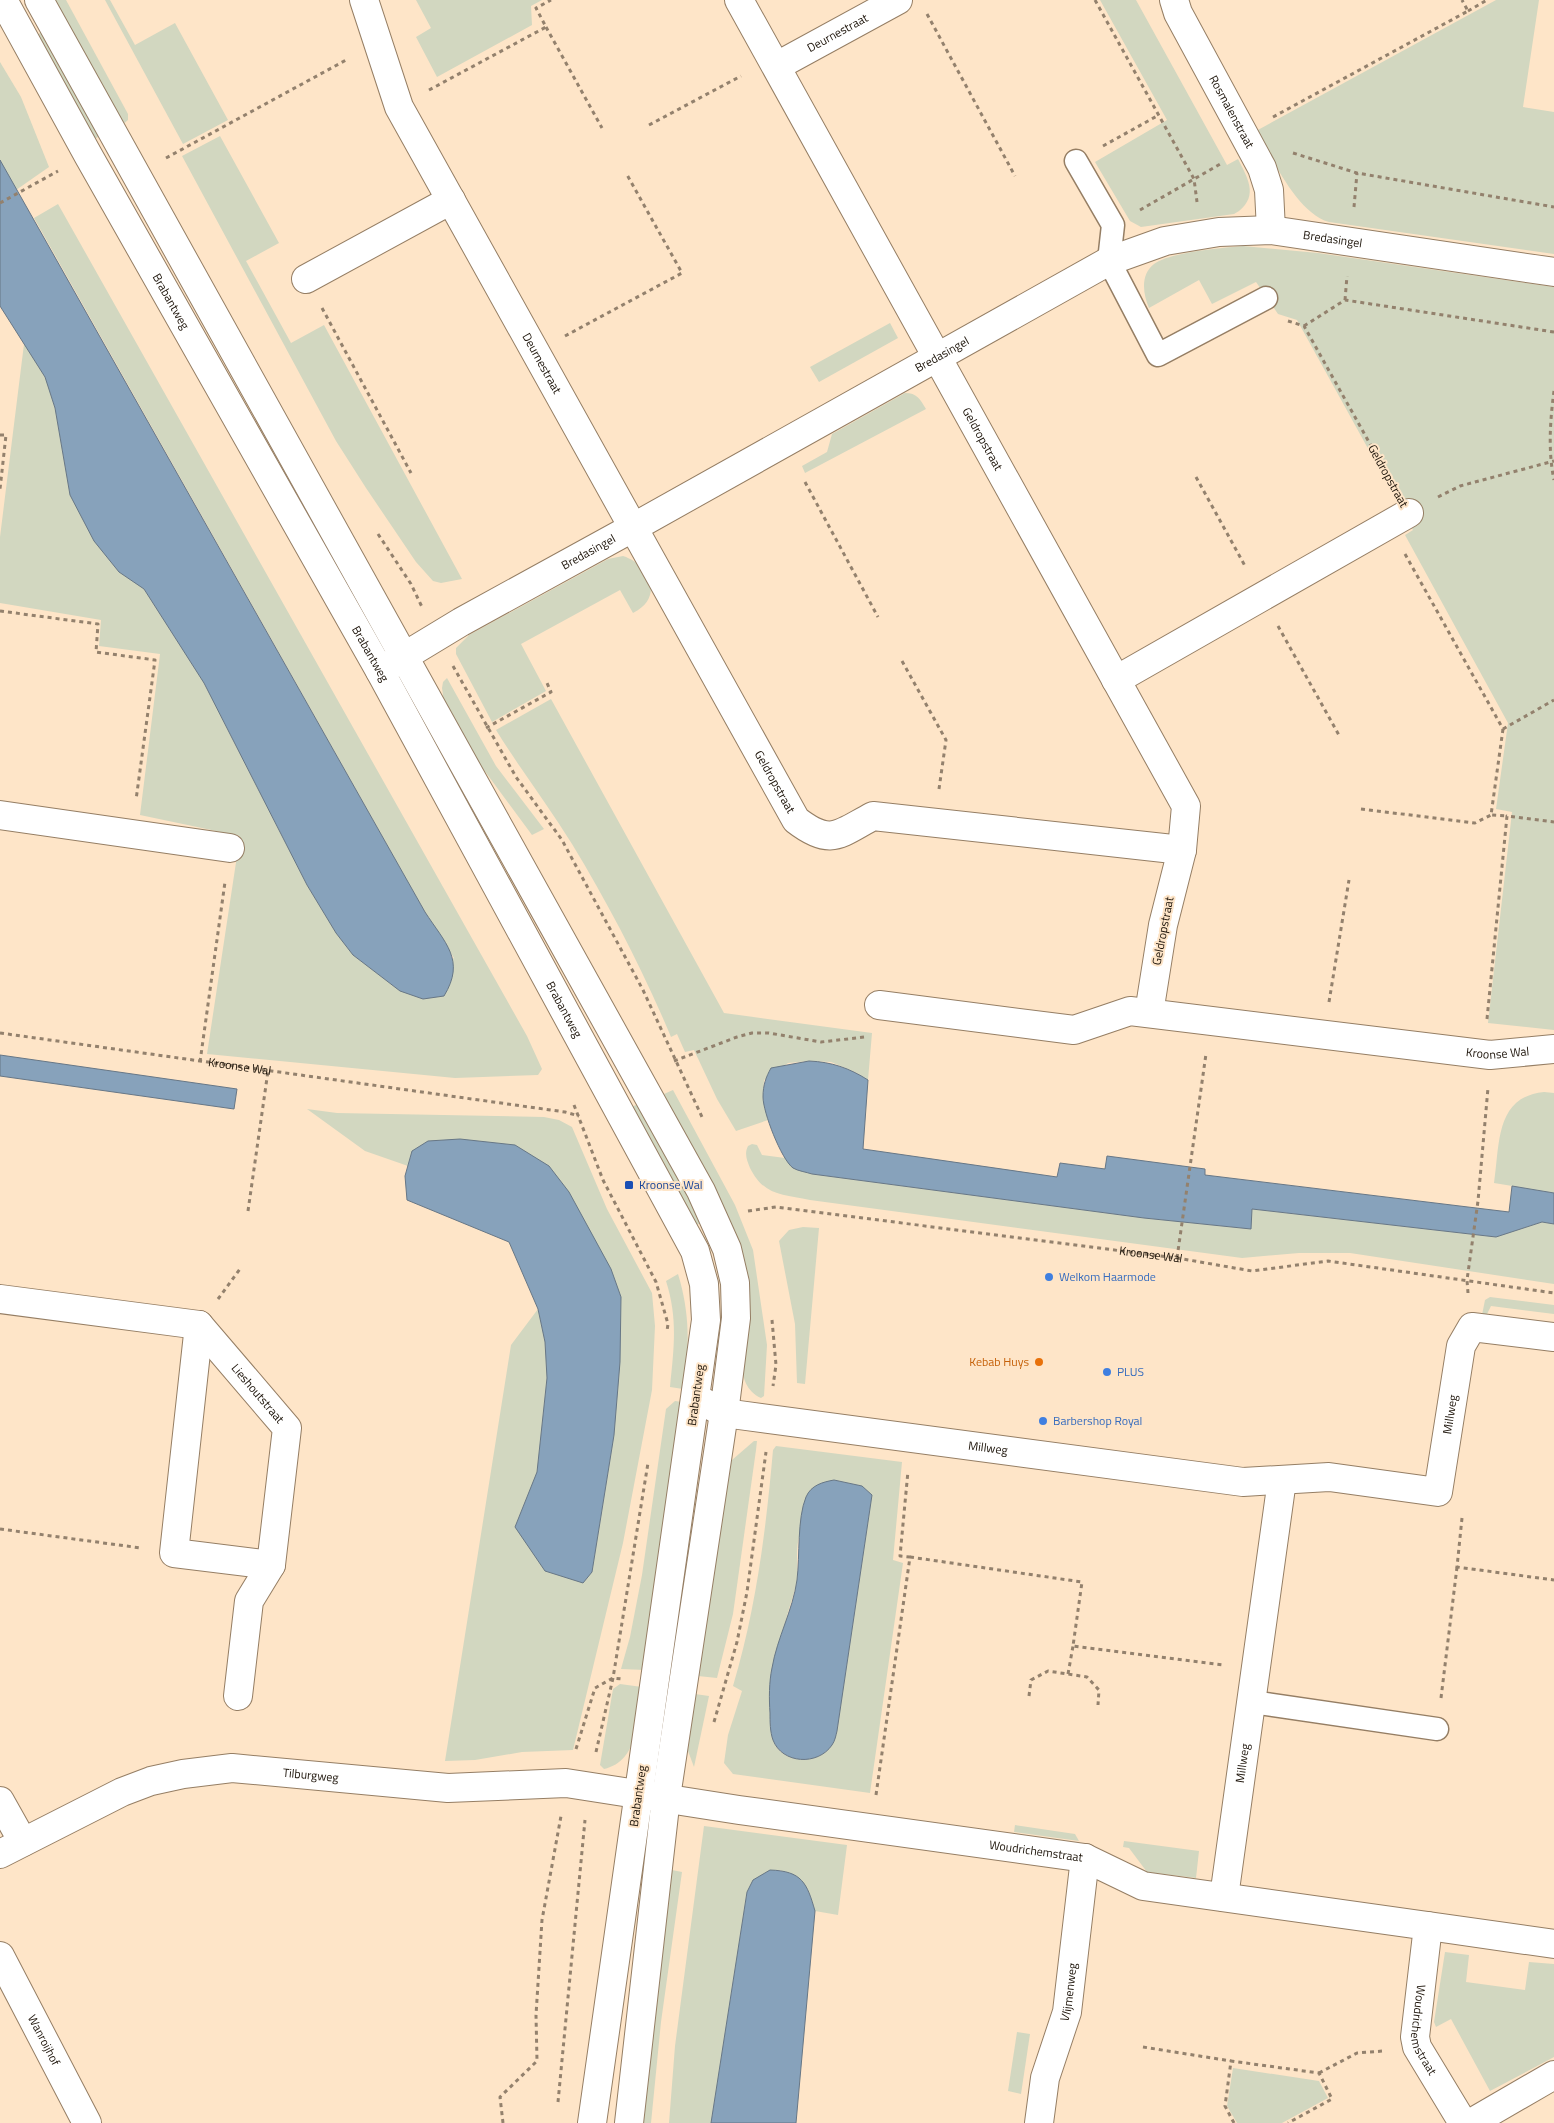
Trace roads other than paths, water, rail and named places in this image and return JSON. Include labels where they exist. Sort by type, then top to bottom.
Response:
[{"type":"street","name":"Brabantweg","points":[[3,0],[88,155],[380,670],[695,1251],[704,1284],[706,1320],[592,2123]]},
{"type":"street","points":[[39,0],[646,1091],[715,1220],[726,1249],[735,1283],[736,1318],[724,1413],[666,1797],[629,2123]]},
{"type":"street","name":"Deurnestraat","points":[[364,0],[376,44],[399,107],[634,527]]},
{"type":"street","points":[[739,0],[775,62],[936,357]]},
{"type":"street","name":"Deurnestraat","points":[[775,62],[898,0]]},
{"type":"street","name":"Rosmalenstraat","points":[[1174,0],[1178,13],[1247,140],[1269,190],[1272,230]]},
{"type":"street","points":[[306,279],[451,200]]},
{"type":"street","name":"Bredasingel","points":[[380,670],[461,622],[1109,261],[1165,241],[1219,232],[1272,230],[1554,272]]},
{"type":"street","name":"Geldropstraat","points":[[936,357],[1186,806],[1182,850],[1163,925],[1149,1013]]},
{"type":"street","name":"Geldropstraat","points":[[1116,680],[1399,519]]},
{"type":"street","name":"Geldropstraat","points":[[634,527],[796,820],[813,833],[834,837],[873,816],[1182,850]]},
{"type":"street","points":[[0,815],[230,848]]},
{"type":"street","name":"Kroonse Wal","points":[[879,1005],[1074,1030],[1130,1011],[1490,1055],[1554,1049]]},
{"type":"street","points":[[0,1299],[199,1325],[174,1553],[271,1565]]},
{"type":"street","name":"Lieshoutstraat","points":[[199,1325],[287,1428],[271,1565],[249,1601],[238,1696]]},
{"type":"street","name":"Millweg","points":[[696,1398],[724,1413],[1243,1482],[1329,1477],[1438,1492],[1461,1346],[1472,1327],[1554,1337]]},
{"type":"street","name":"Millweg","points":[[1224,1897],[1282,1480]]},
{"type":"street","name":"Tilburgweg","points":[[11,1848],[122,1792],[151,1781],[183,1774],[232,1768],[448,1788],[577,1784],[638,1793]]},
{"type":"street","name":"Woudrichemstraat","points":[[638,1793],[739,1810],[1085,1858],[1144,1886],[1554,1944]]},
{"type":"street","points":[[0,1801],[11,1848]]},
{"type":"street","name":"Vlijmenweg","points":[[1039,2123],[1045,2078],[1067,2012],[1085,1858]]},
{"type":"street","name":"Woudrichemstraat","points":[[1428,1926],[1415,2037],[1417,2047],[1463,2123]]},
{"type":"street","name":"Wanroijhof","points":[[0,1956],[87,2123]]},
{"type":"street","points":[[1471,2123],[1554,2075]]},
{"type":"lane","points":[[1076,161],[1113,225],[1109,261],[1158,355],[1264,299]]},
{"type":"lane","points":[[1252,1702],[1437,1729]]},
{"type":"water","points":[[0,160],[425,912],[446,943],[453,962],[453,972],[444,996],[423,999],[400,991],[353,955],[336,933],[307,885],[204,683],[144,589],[119,572],[94,541],[70,495],[55,408],[45,377],[0,306]]},
{"type":"water","points":[[0,1055],[237,1089],[234,1109],[0,1076]]},
{"type":"water","points":[[809,1061],[840,1066],[868,1080],[863,1149],[1057,1177],[1060,1163],[1105,1169],[1107,1156],[1205,1169],[1205,1175],[1509,1212],[1512,1186],[1554,1193],[1554,1224],[1542,1222],[1496,1237],[1252,1209],[1251,1229],[1144,1218],[812,1174],[793,1168],[788,1163],[778,1146],[769,1124],[763,1097],[765,1081],[771,1068]]},
{"type":"water","points":[[460,1139],[515,1145],[549,1166],[569,1192],[611,1269],[621,1297],[620,1362],[614,1435],[592,1572],[583,1583],[545,1571],[515,1527],[537,1472],[547,1378],[545,1342],[538,1309],[509,1242],[407,1200],[405,1176],[412,1151],[428,1141]]},
{"type":"water","points":[[834,1480],[862,1486],[872,1495],[837,1731],[833,1743],[826,1752],[810,1759],[792,1758],[778,1748],[771,1734],[770,1679],[777,1646],[795,1591],[803,1506],[808,1493],[814,1487]]},
{"type":"water","points":[[770,1870],[789,1873],[802,1880],[815,1911],[796,2123],[711,2123],[747,1892],[753,1880]]},
{"type":"place","name":"Kroonse Wal","points":[[629,1185]]},
{"type":"place","name":"Welkom Haarmode","points":[[1049,1277]]},
{"type":"place","name":"Kebab Huys","points":[[1039,1362]]},
{"type":"place","name":"PLUS","points":[[1107,1372]]},
{"type":"place","name":"Barbershop Royal","points":[[1043,1421]]}]
